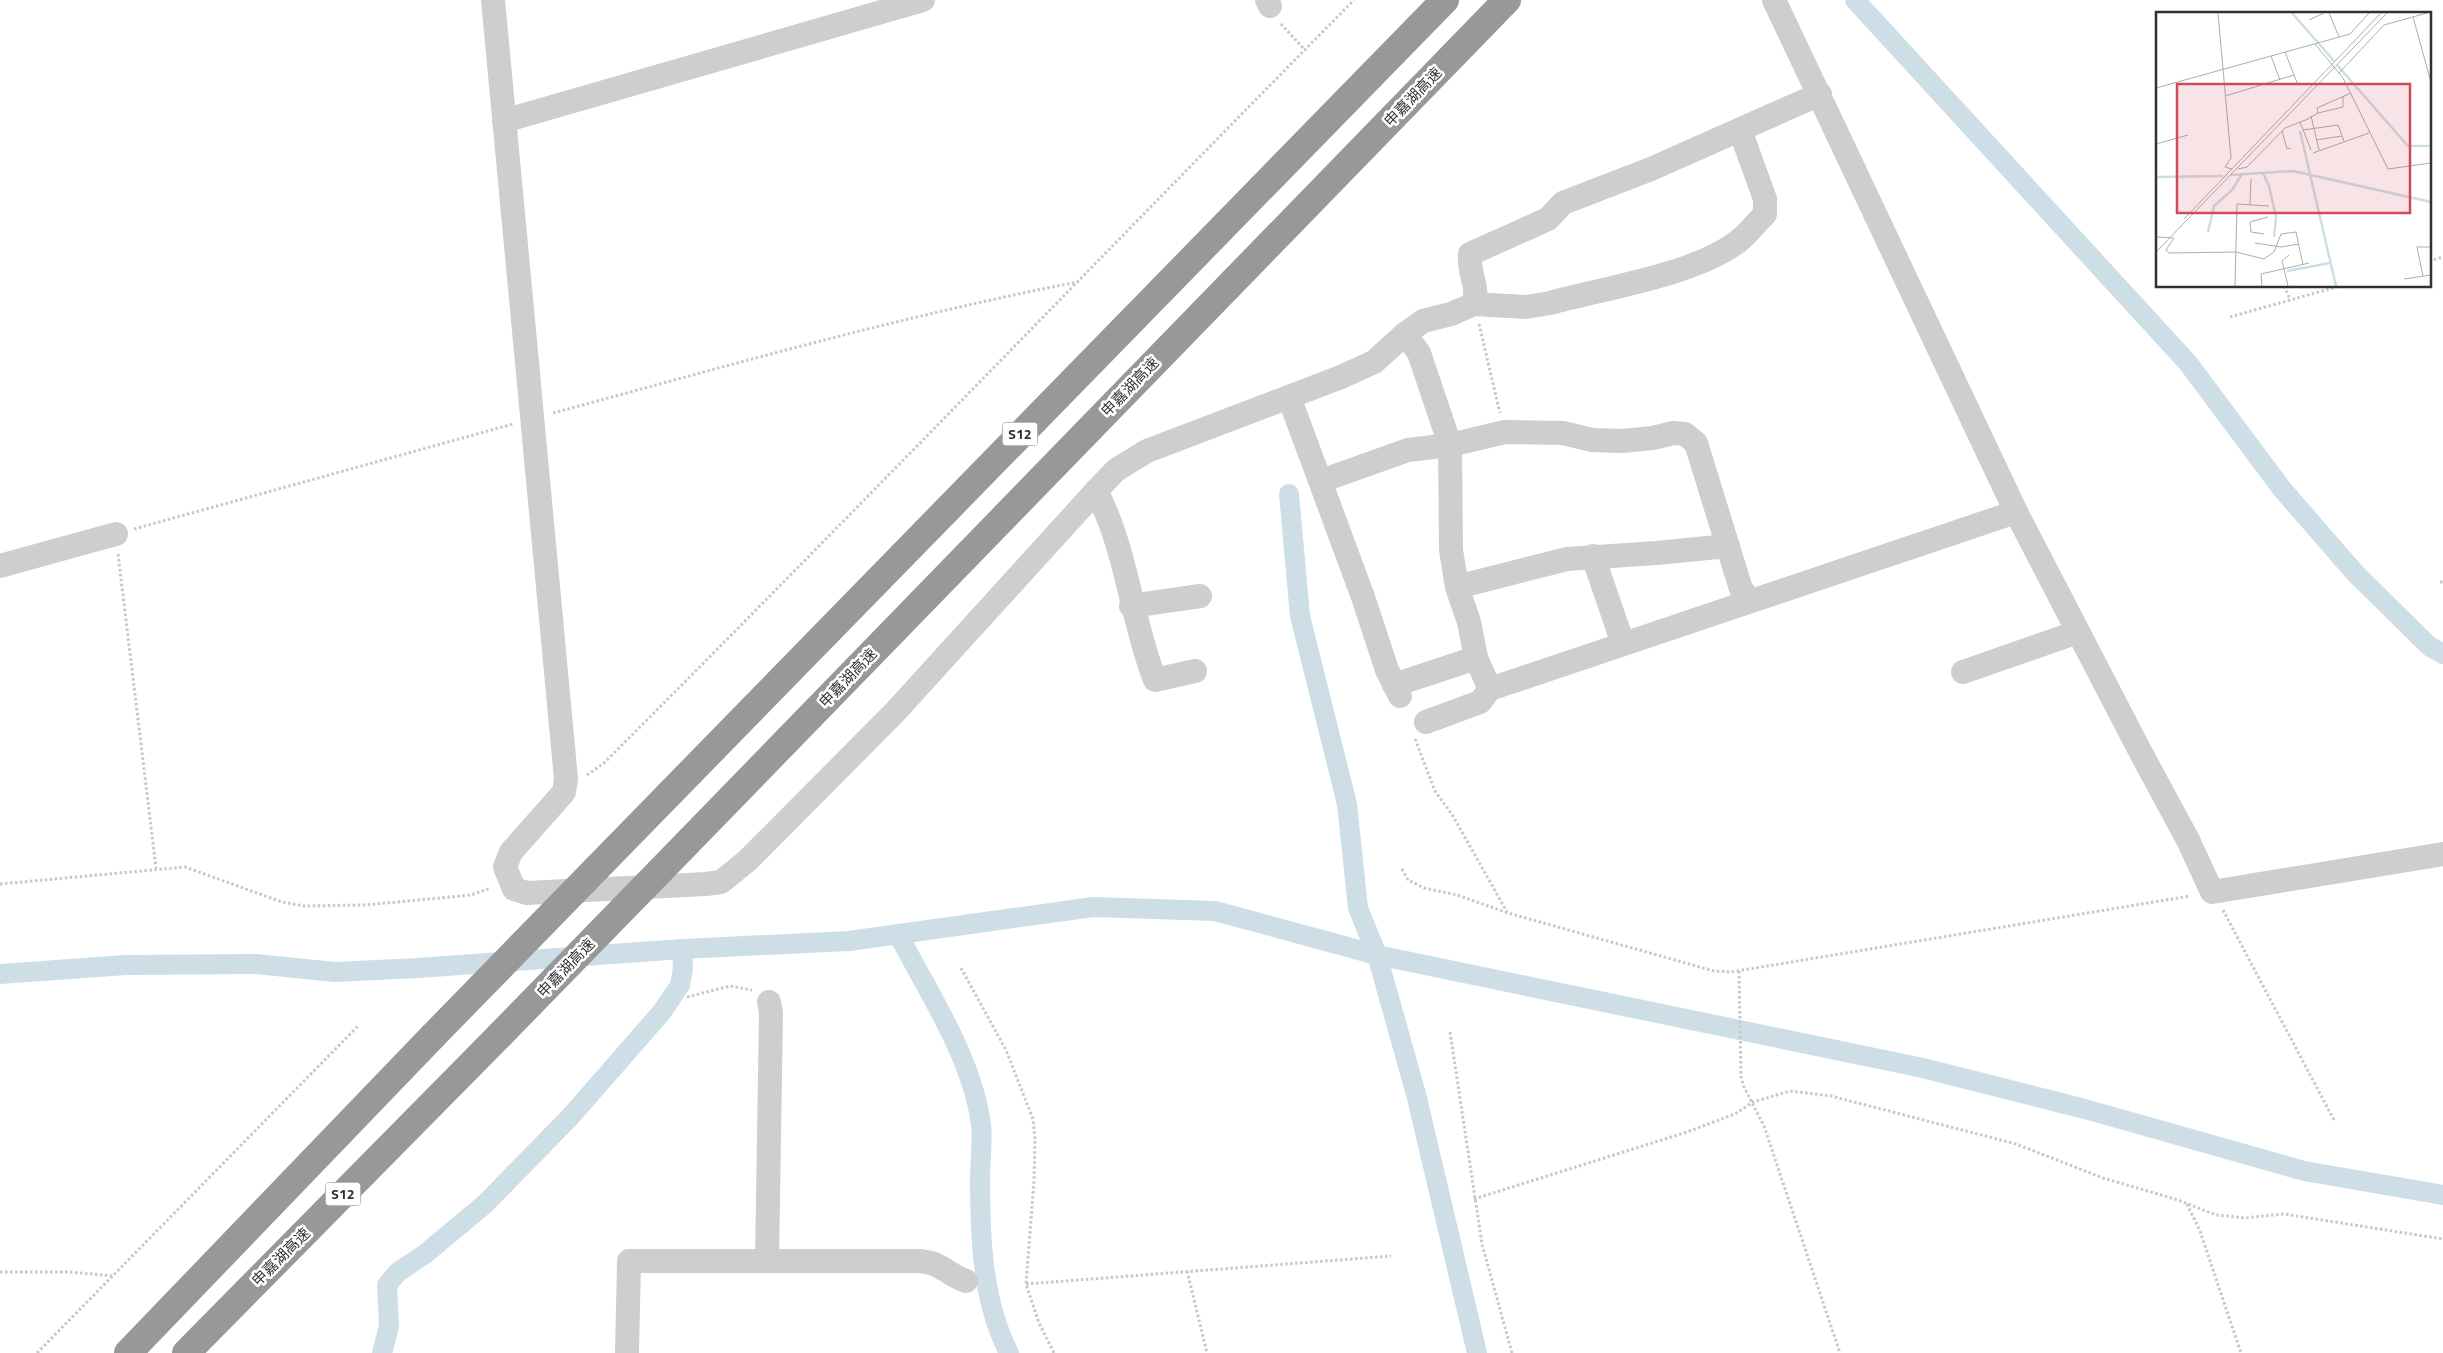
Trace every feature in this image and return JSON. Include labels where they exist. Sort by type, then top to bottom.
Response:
[{"type":"highway","name":"S12","points":[[128,1353],[433,1036],[1445,0]]},
{"type":"highway","name":"申嘉湖高速","points":[[186,1353],[500,1035],[1507,0]]},
{"type":"lane","points":[[493,0],[530,419],[566,779],[564,792],[511,852],[505,867],[514,889],[527,893],[721,882],[732,875],[895,712],[1116,470],[1147,451],[1289,397],[1374,362],[1405,334],[1423,321],[1451,314],[1474,304],[1526,307],[1550,303],[1693,266],[1740,240],[1765,214],[1765,199],[1740,130]]},
{"type":"lane","points":[[504,121],[923,0]]},
{"type":"lane","points":[[1774,0],[2016,512],[2188,840],[2212,892],[2443,854]]},
{"type":"lane","points":[[1474,304],[1477,292],[1469,266],[1470,254],[1548,219],[1563,203],[1740,130],[1820,94]]},
{"type":"lane","points":[[1405,334],[1419,353],[1450,446],[1450,550],[1457,587],[1468,622],[1476,658],[1490,689]]},
{"type":"lane","points":[[1289,397],[1397,691],[1476,658]]},
{"type":"lane","points":[[1321,481],[1408,450],[1450,446],[1504,432],[1563,433],[1592,440],[1622,441],[1653,438],[1673,433],[1685,434],[1696,443],[1741,589],[1751,601]]},
{"type":"lane","points":[[1096,491],[1106,511],[1118,545],[1131,606],[1144,653],[1155,680],[1195,671]]},
{"type":"lane","points":[[1420,729],[1480,702],[1490,689],[2016,512]]},
{"type":"lane","points":[[0,566],[116,534]]},
{"type":"lane","points":[[1457,587],[1567,559],[1592,556],[1656,554],[1728,546]]},
{"type":"lane","points":[[1592,556],[1623,644]]},
{"type":"lane","points":[[1131,606],[1200,596]]},
{"type":"lane","points":[[1963,672],[2078,632]]},
{"type":"lane","points":[[767,1261],[771,1012],[769,1002]]},
{"type":"lane","points":[[627,1353],[629,1261],[920,1261],[935,1262],[957,1278],[966,1281]]},
{"type":"path","points":[[564,792],[604,763],[783,584],[973,387],[1354,0]]},
{"type":"path","points":[[1269,3],[1278,20],[1305,50]]},
{"type":"path","points":[[2430,261],[2443,258]]},
{"type":"path","points":[[156,868],[116,534],[530,419],[906,318],[984,300],[1078,282]]},
{"type":"path","points":[[2285,288],[2290,299]]},
{"type":"path","points":[[2230,317],[2332,288]]},
{"type":"path","points":[[1474,304],[1504,432]]},
{"type":"path","points":[[1420,729],[1435,791],[1453,816],[1508,913]]},
{"type":"path","points":[[0,884],[156,868],[185,867],[282,902],[304,906],[365,905],[471,895],[509,879]]},
{"type":"path","points":[[1402,869],[1408,880],[1424,888],[1457,895],[1508,913],[1714,971],[1739,971],[2212,892],[2335,1122]]},
{"type":"path","points":[[961,968],[1006,1050],[1033,1118],[1035,1140],[1034,1181],[1026,1284],[1039,1323],[1054,1353]]},
{"type":"path","points":[[1739,971],[1741,1076],[1764,1126],[1840,1353]]},
{"type":"path","points":[[687,997],[730,986],[747,988],[759,993],[769,1002]]},
{"type":"path","points":[[37,1353],[358,1026]]},
{"type":"path","points":[[1450,1032],[1482,1244],[1512,1353]]},
{"type":"path","points":[[1474,1199],[1687,1132],[1735,1114],[1753,1102],[1790,1091],[1831,1096],[2016,1144],[2103,1178],[2187,1203],[2216,1215],[2245,1218],[2284,1214],[2443,1239]]},
{"type":"path","points":[[2187,1203],[2200,1231],[2240,1353]]},
{"type":"path","points":[[1026,1284],[1391,1256]]},
{"type":"path","points":[[1187,1271],[1207,1353]]},
{"type":"path","points":[[0,1272],[69,1272],[114,1276]]},
{"type":"waterway","points":[[1855,0],[2188,363],[2282,489],[2355,573],[2429,646],[2443,654]]},
{"type":"waterway","points":[[1289,494],[1300,616],[1347,804],[1358,908],[1377,955],[1416,1094],[1477,1353]]},
{"type":"waterway","points":[[0,974],[126,965],[256,964],[335,972],[418,968],[682,949],[849,941],[1093,907],[1215,911],[1377,955],[1923,1068],[2085,1109],[2304,1171],[2443,1195]]},
{"type":"waterway","points":[[898,934],[948,1026],[969,1075],[976,1100],[982,1131],[980,1200],[984,1268],[993,1312],[1009,1353]]},
{"type":"waterway","points":[[382,1353],[389,1326],[387,1285],[398,1272],[425,1254],[485,1204],[571,1116],[661,1013],[680,985],[683,968],[682,949]]}]
